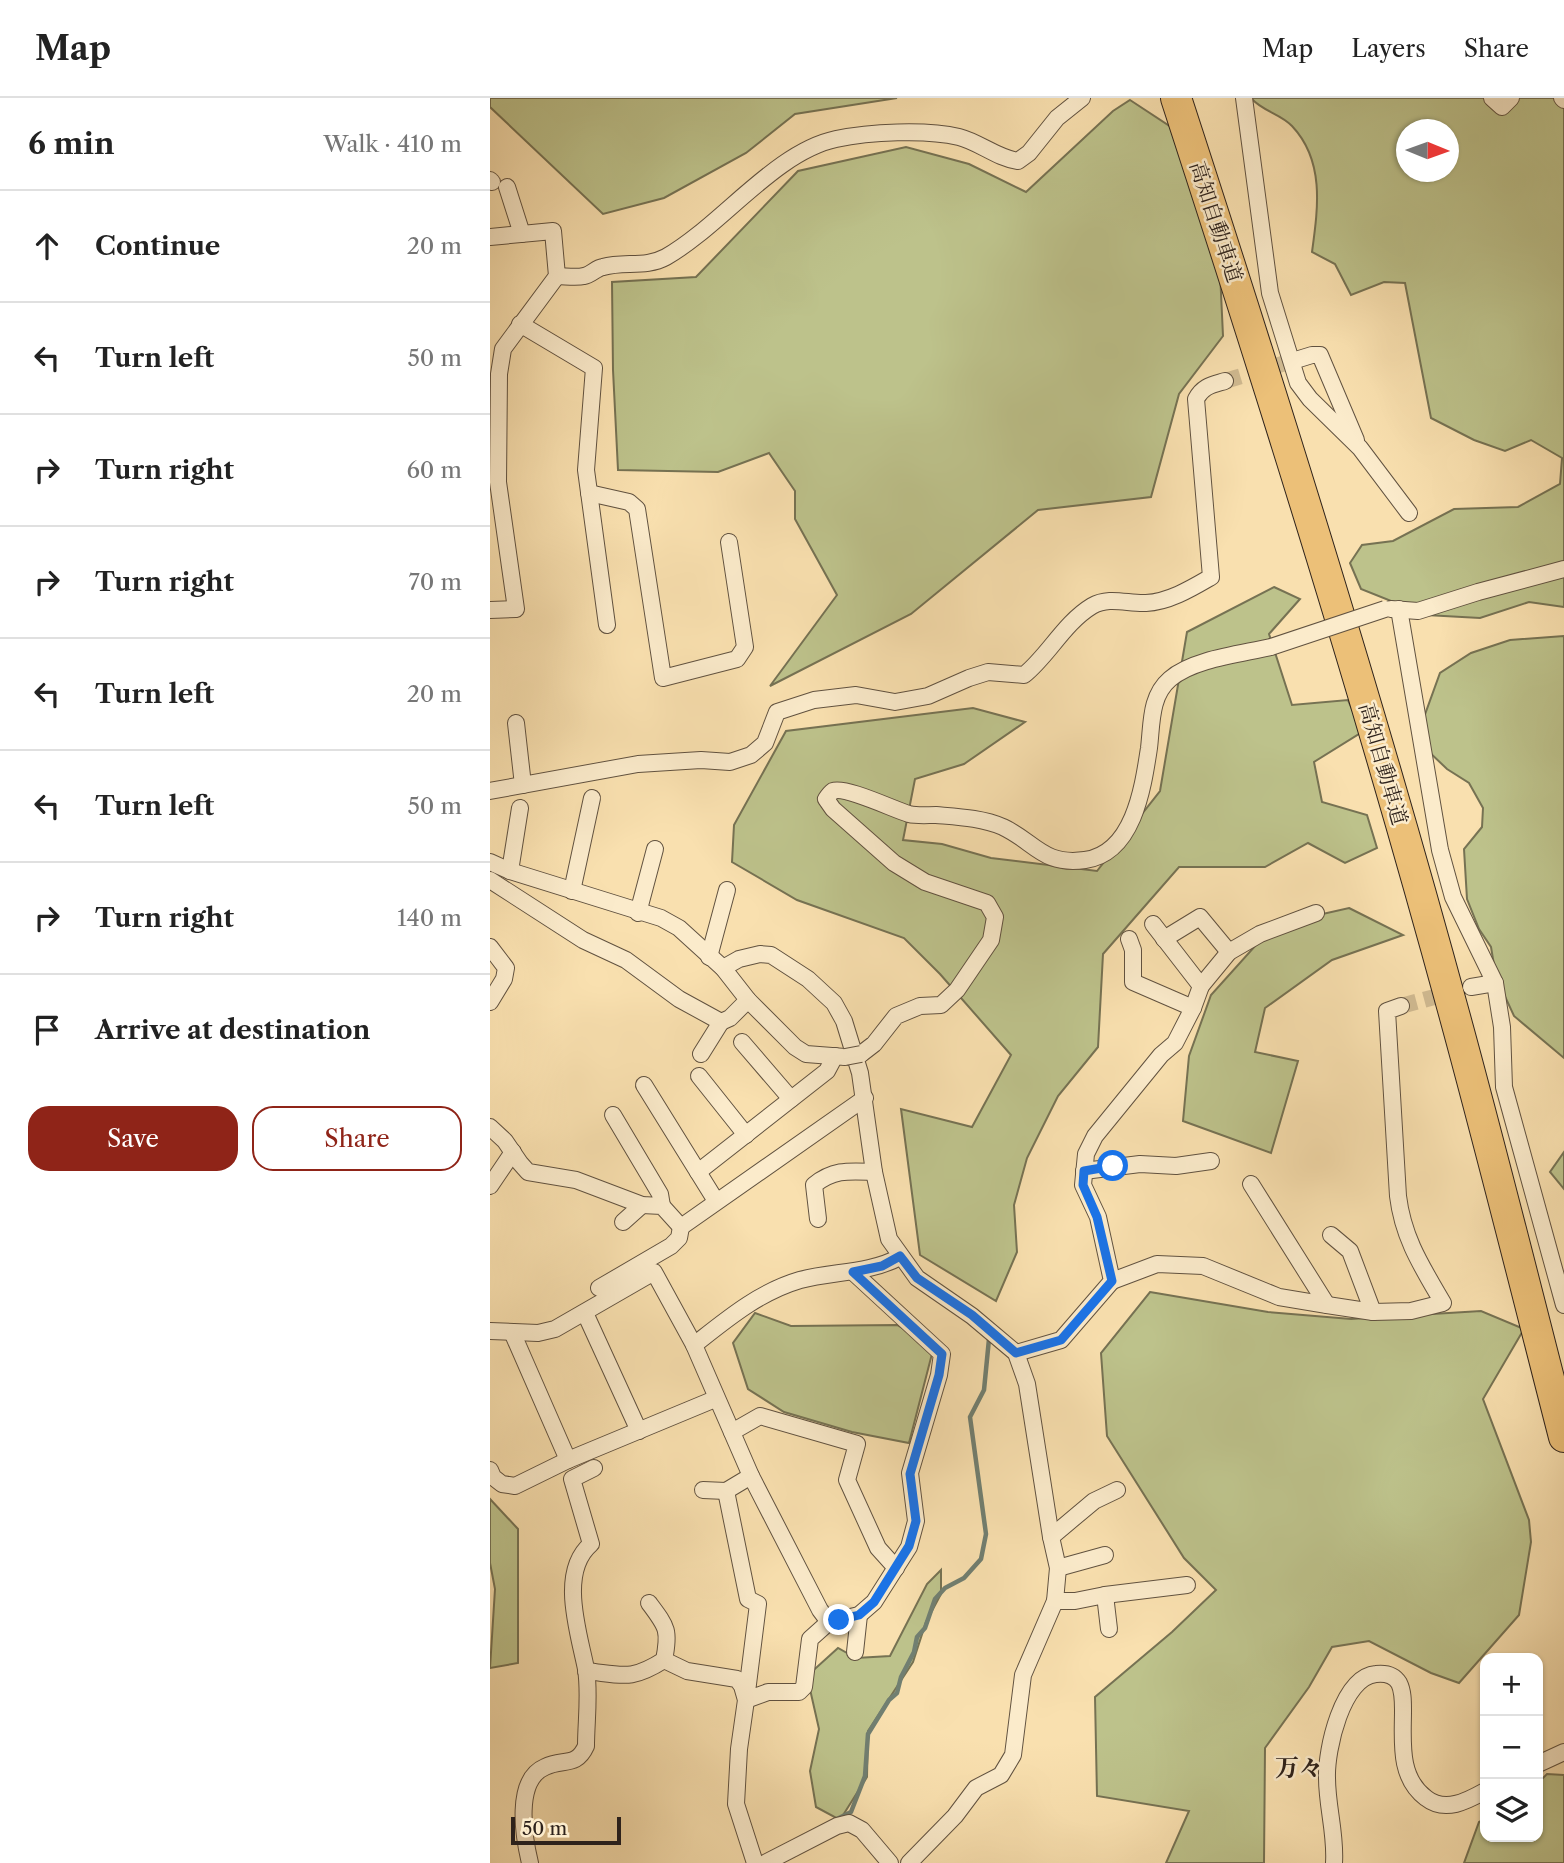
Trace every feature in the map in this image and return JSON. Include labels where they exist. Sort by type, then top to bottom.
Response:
[{"type":"highway","name":"高知自動車道","points":[[1176,98],[1250,327],[1367,711],[1454,1015],[1564,1437]]},
{"type":"highway","name":"高知自動車道","points":[[1190,98],[1392,751],[1474,1040],[1564,1382]]},
{"type":"street","points":[[557,276],[585,276],[603,267],[650,263],[664,258],[703,232],[777,169],[804,151],[833,139],[871,133],[940,134],[961,137],[1009,160],[1018,161],[1030,153],[1057,118],[1082,98]]},
{"type":"street","points":[[1244,98],[1270,293],[1298,383],[1310,399],[1360,448],[1409,513]]},
{"type":"street","points":[[1492,98],[1502,107],[1510,98]]},
{"type":"street","points":[[496,183],[522,234]]},
{"type":"street","points":[[490,237],[552,231],[557,276],[503,349],[499,374],[498,482],[516,609],[490,610]]},
{"type":"street","points":[[520,324],[594,368],[586,470],[607,625]]},
{"type":"street","points":[[1299,359],[1320,355],[1360,448]]},
{"type":"street","points":[[490,791],[638,764],[701,760],[730,762],[751,755],[765,743],[777,712],[814,700],[856,695],[895,702],[928,696],[989,672],[1024,675],[1037,665],[1045,651],[1066,629],[1092,606],[1107,600],[1147,603],[1185,592],[1211,577],[1196,398],[1206,387],[1225,381]]},
{"type":"street","points":[[589,493],[629,502],[638,509],[663,678],[737,659],[745,648],[729,542]]},
{"type":"street","points":[[698,1172],[847,1056],[874,1045],[896,1016],[920,1006],[941,1005],[957,990],[991,940],[995,917],[987,903],[925,882],[894,863],[834,809],[826,799],[831,792],[837,790],[855,795],[910,814],[975,818],[1005,828],[1046,856],[1086,860],[1113,848],[1127,829],[1142,792],[1158,692],[1170,679],[1188,667],[1271,647],[1392,609],[1418,611],[1564,569]]},
{"type":"street","points":[[1392,609],[1440,850],[1453,897],[1495,983],[1502,1027],[1504,1087],[1564,1305]]},
{"type":"street","points":[[516,723],[523,785]]},
{"type":"street","points":[[572,891],[592,798]]},
{"type":"street","points":[[510,871],[520,808]]},
{"type":"street","points":[[638,913],[655,849]]},
{"type":"street","points":[[490,862],[638,913],[661,918],[680,928],[723,968],[748,1000],[795,1047],[806,1054],[847,1056]]},
{"type":"street","points":[[490,880],[583,940],[626,960],[680,999],[720,1022]]},
{"type":"street","points":[[709,957],[727,890]]},
{"type":"street","points":[[1112,1281],[1097,1217],[1083,1185],[1086,1154],[1096,1136],[1161,1055],[1175,1042],[1194,1008],[1201,986],[1229,952],[1259,934],[1316,913]]},
{"type":"street","points":[[1164,939],[1200,917],[1229,952]]},
{"type":"street","points":[[1153,924],[1201,986]]},
{"type":"street","points":[[1129,939],[1133,950],[1133,982],[1194,1008]]},
{"type":"street","points":[[490,947],[504,979],[490,1002]]},
{"type":"street","points":[[723,968],[739,959],[761,954],[771,955],[808,979],[834,1003],[844,1021],[865,1098],[874,1172],[889,1240],[917,1278],[972,1315],[1016,1353],[1027,1384],[1051,1538],[1059,1569],[1055,1601],[1023,1675],[1013,1755],[1001,1775],[976,1788],[955,1816],[909,1863]]},
{"type":"street","points":[[1471,986],[1495,983]]},
{"type":"street","points":[[701,1054],[720,1022],[730,1018],[748,1000]]},
{"type":"street","points":[[1016,1353],[1061,1340],[1112,1281],[1157,1264],[1203,1265],[1279,1297],[1373,1312],[1411,1311],[1443,1303],[1412,1250],[1401,1222],[1387,1011],[1401,1006]]},
{"type":"street","points":[[742,1042],[791,1099]]},
{"type":"street","points":[[699,1076],[746,1135]]},
{"type":"street","points":[[644,1085],[716,1201]]},
{"type":"street","points":[[681,1227],[865,1098]]},
{"type":"street","points":[[599,1289],[671,1246],[680,1238],[681,1227],[662,1206],[660,1194],[613,1115]]},
{"type":"street","points":[[491,1129],[505,1141],[528,1172],[576,1180],[642,1205],[662,1206]]},
{"type":"street","points":[[490,1186],[513,1152]]},
{"type":"street","points":[[1084,1171],[1140,1164],[1176,1166],[1211,1161]]},
{"type":"street","points":[[818,1219],[814,1185],[826,1175],[842,1171],[874,1172]]},
{"type":"street","points":[[1251,1184],[1327,1305]]},
{"type":"street","points":[[623,1222],[642,1205]]},
{"type":"street","points":[[1331,1235],[1350,1251],[1373,1312]]},
{"type":"street","points":[[694,1345],[747,1303],[799,1280],[882,1266],[900,1256]]},
{"type":"street","points":[[490,1331],[538,1333],[555,1329],[654,1272],[694,1345],[715,1399],[751,1476],[820,1610],[829,1622]]},
{"type":"street","points":[[746,1700],[768,1692],[799,1692],[804,1687],[810,1639],[829,1622],[859,1615],[874,1602],[909,1546],[916,1521],[910,1474],[939,1375],[942,1354],[853,1272]]},
{"type":"street","points":[[585,1313],[639,1431]]},
{"type":"street","points":[[512,1332],[568,1460]]},
{"type":"street","points":[[490,1470],[493,1477],[502,1483],[515,1486],[568,1460],[715,1399]]},
{"type":"street","points":[[732,1432],[760,1416],[857,1444],[847,1480],[878,1548],[895,1568]]},
{"type":"street","points":[[530,1863],[522,1821],[528,1787],[536,1772],[547,1766],[581,1757],[586,1746],[586,1671],[579,1646],[574,1608],[575,1573],[580,1553],[592,1544],[572,1479],[594,1468]]},
{"type":"street","points":[[703,1490],[726,1491],[751,1476]]},
{"type":"street","points":[[1051,1538],[1094,1502],[1117,1490]]},
{"type":"street","points":[[726,1491],[748,1599],[758,1604],[739,1749],[736,1804],[755,1863]]},
{"type":"street","points":[[1059,1569],[1105,1555]]},
{"type":"street","points":[[1055,1601],[1075,1601],[1187,1586]]},
{"type":"street","points":[[1105,1595],[1109,1629]]},
{"type":"street","points":[[586,1671],[627,1676],[644,1672],[664,1660],[668,1636],[661,1619],[649,1603]]},
{"type":"street","points":[[855,1652],[859,1615]]},
{"type":"street","points":[[664,1660],[687,1671],[737,1679],[746,1700]]},
{"type":"street","points":[[1334,1863],[1335,1849],[1326,1776],[1344,1702],[1351,1690],[1367,1675],[1384,1674],[1395,1677],[1400,1685],[1403,1698],[1405,1768],[1410,1782],[1421,1795],[1443,1806],[1457,1805],[1480,1794]]},
{"type":"street","points":[[1543,1762],[1564,1752]]},
{"type":"street","points":[[765,1863],[837,1826],[849,1823],[862,1830],[890,1863]]},
{"type":"green space","points":[[490,98],[897,98],[795,114],[746,153],[664,198],[603,214],[490,107]]},
{"type":"green space","points":[[1251,98],[1564,98],[1564,607],[1529,602],[1480,618],[1426,615],[1361,589],[1350,563],[1362,545],[1393,541],[1454,509],[1518,507],[1560,484],[1562,458],[1531,440],[1505,451],[1474,440],[1431,418],[1405,283],[1384,282],[1351,295],[1335,264],[1312,252],[1317,186],[1310,154],[1292,126]]},
{"type":"green space","points":[[1130,100],[1177,131],[1220,272],[1223,336],[1179,394],[1151,497],[1038,510],[911,614],[770,686],[837,595],[795,519],[795,491],[769,453],[718,472],[618,470],[612,282],[696,277],[798,171],[906,147],[969,164],[1026,192],[1113,111]]},
{"type":"green space","points":[[1274,587],[1300,599],[1269,634],[1292,705],[1348,700],[1362,732],[1314,762],[1322,802],[1367,815],[1377,848],[1345,863],[1308,843],[1265,867],[1179,867],[1103,954],[1098,1047],[1058,1096],[1027,1158],[1014,1205],[1017,1252],[996,1301],[920,1255],[901,1109],[972,1127],[1011,1055],[940,974],[904,938],[797,900],[732,862],[734,825],[786,731],[973,708],[1025,722],[964,764],[915,779],[903,840],[942,844],[991,858],[1097,871],[1160,791],[1187,632]]},
{"type":"green space","points":[[1564,636],[1564,1058],[1514,1016],[1496,977],[1491,947],[1479,929],[1467,899],[1464,849],[1482,827],[1483,808],[1469,783],[1447,769],[1425,748],[1423,720],[1440,673],[1471,653],[1510,640]]},
{"type":"green space","points":[[1349,908],[1403,935],[1332,960],[1265,1008],[1255,1052],[1298,1061],[1271,1153],[1183,1121],[1189,1056],[1211,995],[1274,925]]},
{"type":"green space","points":[[1564,1152],[1564,1189],[1550,1172]]},
{"type":"green space","points":[[1150,1292],[1268,1312],[1351,1319],[1481,1311],[1524,1329],[1483,1399],[1529,1520],[1531,1542],[1519,1615],[1485,1653],[1480,1653],[1480,1659],[1459,1683],[1431,1673],[1369,1641],[1332,1647],[1309,1687],[1265,1748],[1264,1863],[1166,1863],[1189,1811],[1097,1796],[1095,1697],[1172,1632],[1216,1590],[1184,1558],[1107,1436],[1101,1353]]},
{"type":"green space","points":[[755,1313],[791,1326],[897,1325],[934,1346],[909,1443],[852,1432],[784,1412],[748,1389],[733,1343]]},
{"type":"green space","points":[[490,1499],[518,1529],[518,1663],[490,1668],[495,1589],[490,1563]]},
{"type":"green space","points":[[941,1570],[941,1594],[926,1622],[913,1662],[868,1731],[867,1777],[840,1820],[816,1807],[810,1771],[819,1729],[807,1676],[838,1648],[856,1658],[890,1656],[927,1584]]},
{"type":"green space","points":[[1547,1774],[1564,1775],[1564,1863],[1464,1863],[1480,1822],[1480,1842],[1543,1842],[1543,1778]]},
{"type":"waterway","points":[[837,1819],[851,1812],[865,1776],[868,1734],[889,1700],[897,1693],[901,1677],[914,1652],[917,1637],[925,1628],[935,1599],[945,1588],[964,1578],[981,1559],[986,1534],[970,1417],[984,1390],[989,1339]]},
{"type":"tunnel","points":[[1225,381],[1299,359]]},
{"type":"tunnel","points":[[1401,1006],[1453,992]]},
{"type":"district","name":"万々","points":[[1299,1768]]},
{"type":"route","points":[[839,1620],[859,1615],[874,1602],[909,1546],[916,1521],[910,1474],[939,1375],[942,1354],[853,1272],[882,1266],[900,1256],[917,1278],[972,1315],[1016,1353],[1061,1340],[1112,1281],[1097,1217],[1083,1185],[1084,1171],[1113,1166]]}]
